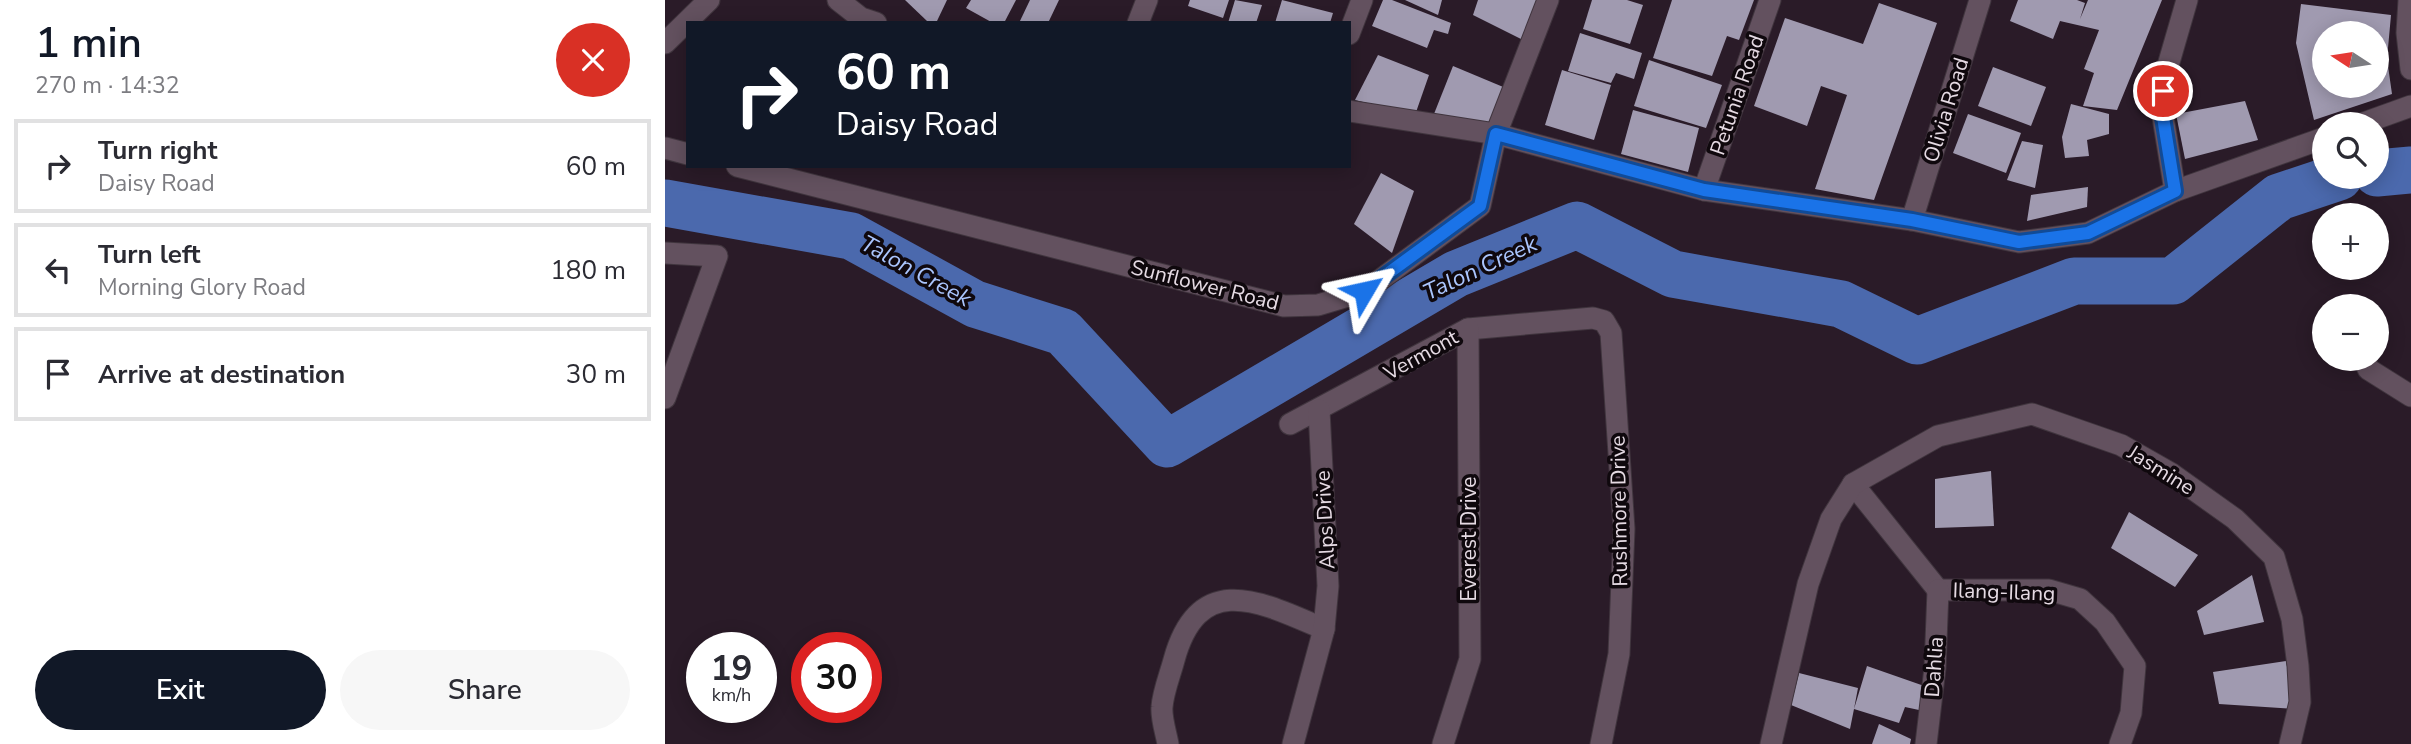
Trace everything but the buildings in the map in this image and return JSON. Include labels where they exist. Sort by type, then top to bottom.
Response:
[{"type":"street","points":[[688,21],[709,0]]},
{"type":"street","points":[[838,0],[870,21]]},
{"type":"street","points":[[1139,21],[1147,0]]},
{"type":"street","points":[[1351,29],[1362,0]]},
{"type":"street","name":"Sunflower Road","points":[[745,168],[1285,306],[1318,305],[1364,291],[1480,206],[1496,134],[1548,0]]},
{"type":"street","name":"Petunia Road","points":[[1704,190],[1770,0]]},
{"type":"street","name":"Olivia Road","points":[[1912,220],[1980,0]]},
{"type":"street","points":[[2175,191],[2161,105],[2165,76],[2187,0]]},
{"type":"street","points":[[2409,0],[2407,33],[2411,69]]},
{"type":"street","points":[[665,43],[686,22]]},
{"type":"street","points":[[2389,114],[2411,106]]},
{"type":"street","points":[[1351,111],[1496,134],[1704,190],[1912,220],[2019,242],[2088,233],[2175,191],[2312,142]]},
{"type":"street","points":[[665,148],[686,153]]},
{"type":"street","points":[[665,253],[717,256],[665,398]]},
{"type":"street","name":"Vermont","points":[[1290,425],[1468,329],[1593,318],[1604,321]]},
{"type":"street","name":"Rushmore Drive","points":[[1601,744],[1619,654],[1624,529],[1611,333],[1604,321]]},
{"type":"street","name":"Everest Drive","points":[[1443,744],[1470,659],[1468,329]]},
{"type":"street","points":[[2371,371],[2411,396]]},
{"type":"street","name":"Alps Drive","points":[[1293,744],[1324,629],[1328,586],[1318,410]]},
{"type":"street","name":"Jasmine","points":[[1853,484],[1938,436],[2032,414],[2121,445],[2172,474],[2235,519],[2274,557],[2292,619],[2298,666],[2300,702],[2290,744]]},
{"type":"street","points":[[1771,744],[1808,584],[1831,519],[1853,484]]},
{"type":"street","name":"Ilang-Ilang","points":[[1853,484],[1938,590],[2049,590],[2080,599],[2105,622],[2135,666],[2131,713],[2120,744]]},
{"type":"street","name":"Dahlia","points":[[1926,744],[1935,668],[1938,590]]},
{"type":"street","points":[[1168,744],[1161,708],[1181,636],[1198,611],[1215,604],[1261,602],[1324,629]]},
{"type":"waterway","name":"Talon Creek","points":[[2389,172],[2411,170]]},
{"type":"waterway","name":"Talon Creek","points":[[665,203],[851,236],[975,304],[1063,332],[1167,444],[1456,274],[1577,225],[1673,274],[1841,304],[1917,341],[2074,281],[2173,281],[2279,197],[2312,186]]},
{"type":"route","points":[[1364,291],[1480,206],[1496,134],[1704,190],[1912,220],[2019,242],[2088,233],[2175,191],[2161,105],[2163,91]]}]
